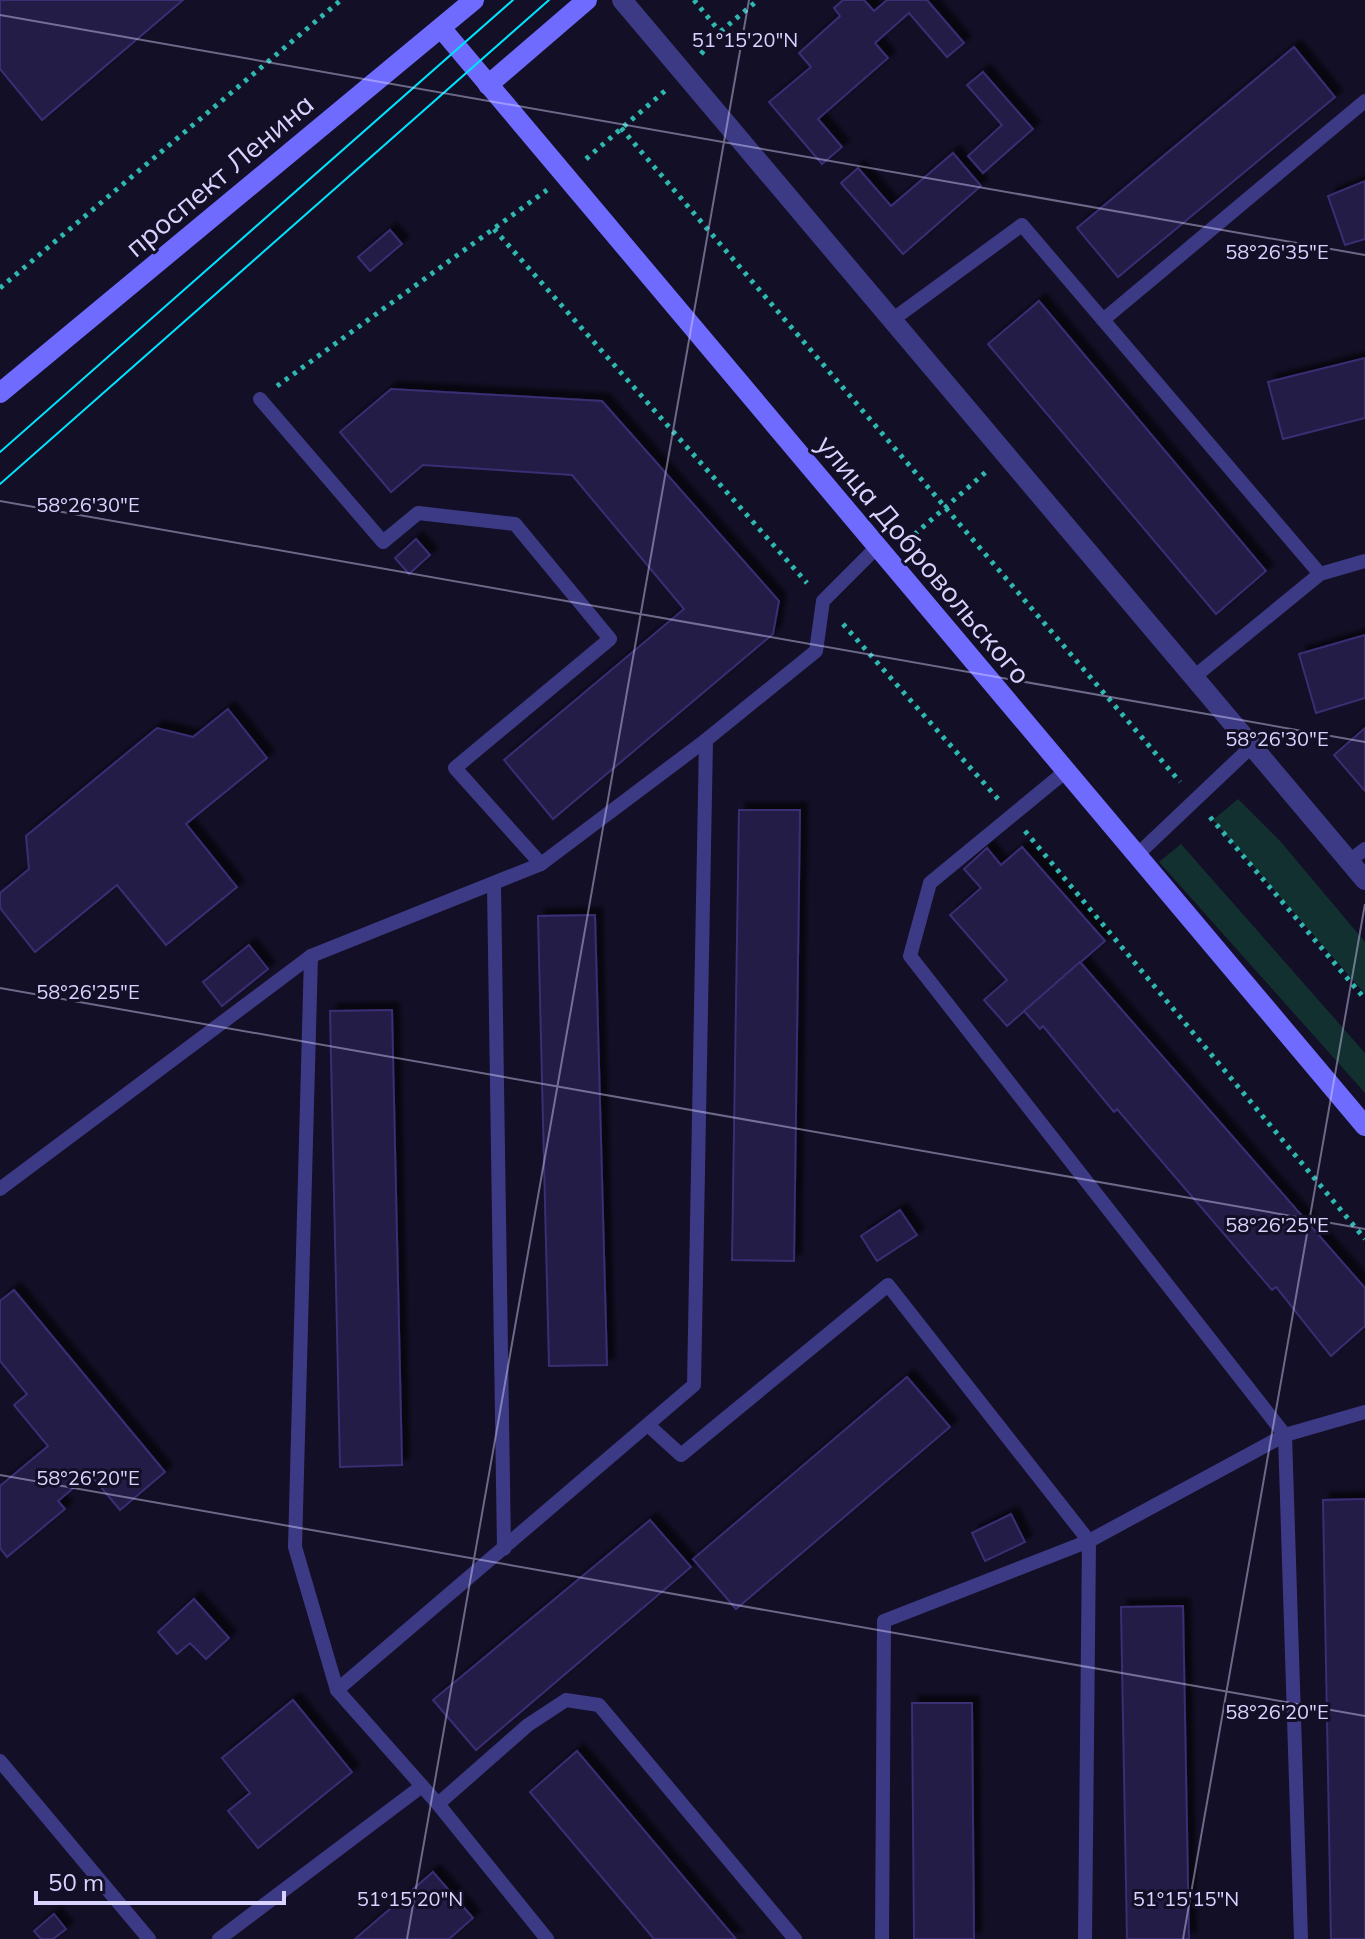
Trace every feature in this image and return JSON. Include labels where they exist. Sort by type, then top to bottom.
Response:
[{"type":"main road","name":"проспект Ленина","points":[[0,393],[474,0]]},
{"type":"main road","points":[[488,85],[587,0]]},
{"type":"main road","name":"улица Добровольского","points":[[441,28],[1365,1126]]},
{"type":"street","points":[[622,0],[1252,746],[1357,855],[1365,880]]},
{"type":"lane","points":[[1103,320],[1365,101]]},
{"type":"lane","points":[[892,320],[1022,225],[1320,574]]},
{"type":"lane","points":[[260,399],[383,542],[418,513],[515,524],[610,639],[455,768],[541,864]]},
{"type":"lane","points":[[0,1189],[311,956],[541,864],[706,740],[816,651],[823,601],[882,552]]},
{"type":"lane","points":[[1194,677],[1320,574],[1365,561]]},
{"type":"lane","points":[[337,1690],[694,1385],[706,740]]},
{"type":"lane","points":[[1137,855],[1252,746]]},
{"type":"lane","points":[[1066,771],[930,883],[910,956],[1285,1435],[1301,1939]]},
{"type":"lane","points":[[494,885],[504,1549]]},
{"type":"lane","points":[[311,956],[295,1547],[337,1690],[438,1804],[547,1939]]},
{"type":"lane","points":[[648,1425],[681,1455],[888,1285],[1089,1541],[1085,1939]]},
{"type":"lane","points":[[882,1939],[884,1621],[1089,1541],[1285,1435],[1365,1412]]},
{"type":"lane","points":[[438,1804],[528,1725],[566,1700],[599,1705],[795,1939]]},
{"type":"lane","points":[[0,1761],[149,1939]]},
{"type":"lane","points":[[219,1939],[422,1786]]},
{"type":"path","points":[[0,288],[341,0]]},
{"type":"path","points":[[694,0],[720,32]]},
{"type":"path","points":[[260,399],[566,177],[684,74],[720,32],[758,0]]},
{"type":"path","points":[[621,128],[1365,999]]},
{"type":"path","points":[[494,229],[1012,816],[1365,1239]]},
{"type":"path","points":[[882,552],[946,507],[1006,455]]},
{"type":"green space","points":[[1238,799],[1281,842],[1365,942],[1365,994],[1213,820]]},
{"type":"green space","points":[[1181,844],[1365,1053],[1365,1093],[1159,862]]},
{"type":"building","points":[[0,0],[183,0],[42,120],[0,69]]},
{"type":"building","points":[[843,0],[864,0],[874,11],[887,0],[927,0],[964,43],[947,57],[909,13],[875,43],[888,58],[818,119],[842,147],[822,164],[769,102],[811,67],[799,53],[840,16],[834,8]]},
{"type":"building","points":[[1294,47],[1335,97],[1118,277],[1077,228]]},
{"type":"building","points":[[983,72],[1033,129],[983,173],[968,156],[1002,125],[967,85]]},
{"type":"building","points":[[953,153],[981,186],[903,254],[841,183],[858,168],[891,206]]},
{"type":"building","points":[[1365,181],[1365,239],[1345,245],[1328,196]]},
{"type":"building","points":[[390,230],[402,244],[370,271],[358,257]]},
{"type":"building","points":[[1039,301],[1266,571],[1216,614],[988,344]]},
{"type":"building","points":[[1365,358],[1365,418],[1283,439],[1268,382]]},
{"type":"building","points":[[391,389],[602,401],[779,601],[773,634],[553,819],[504,760],[684,609],[572,475],[423,465],[391,492],[340,432]]},
{"type":"building","points":[[416,539],[430,555],[409,574],[395,558]]},
{"type":"building","points":[[1365,635],[1365,698],[1316,713],[1299,654]]},
{"type":"building","points":[[228,709],[267,758],[186,824],[237,887],[166,945],[117,885],[35,952],[0,908],[0,893],[29,869],[26,836],[157,728],[193,737]]},
{"type":"building","points":[[1365,728],[1365,791],[1334,755]]},
{"type":"building","points":[[739,810],[800,810],[794,1261],[732,1260]]},
{"type":"building","points":[[1022,847],[1105,941],[1007,1026],[984,1000],[1007,980],[950,915],[981,888],[964,869],[987,848],[1001,865]]},
{"type":"building","points":[[595,915],[607,1365],[549,1366],[538,916]]},
{"type":"building","points":[[249,945],[268,969],[222,1006],[203,982]]},
{"type":"building","points":[[1080,962],[1365,1288],[1365,1326],[1331,1356],[1276,1287],[1272,1290],[1117,1109],[1114,1112],[1043,1026],[1040,1029],[1024,1011]]},
{"type":"building","points":[[392,1010],[402,1465],[340,1467],[330,1011]]},
{"type":"building","points":[[900,1210],[917,1235],[877,1261],[861,1236]]},
{"type":"building","points":[[14,1290],[165,1472],[120,1510],[90,1474],[58,1501],[65,1509],[7,1557],[0,1548],[0,1486],[48,1446],[14,1405],[27,1394],[0,1361],[0,1301]]},
{"type":"building","points":[[907,1377],[950,1427],[736,1609],[693,1559]]},
{"type":"building","points":[[1365,1499],[1365,1939],[1331,1939],[1323,1500]]},
{"type":"building","points":[[1011,1514],[1025,1542],[985,1561],[972,1533]]},
{"type":"building","points":[[650,1520],[691,1567],[476,1750],[433,1700]]},
{"type":"building","points":[[194,1599],[229,1638],[206,1659],[190,1643],[177,1654],[158,1632]]},
{"type":"building","points":[[1183,1606],[1189,1939],[1127,1939],[1121,1607]]},
{"type":"building","points":[[293,1700],[352,1772],[258,1848],[228,1811],[250,1793],[222,1758]]},
{"type":"building","points":[[912,1703],[972,1703],[974,1939],[914,1939]]},
{"type":"building","points":[[577,1751],[736,1939],[654,1939],[530,1792]]},
{"type":"building","points":[[433,1872],[473,1918],[449,1939],[355,1939]]},
{"type":"building","points":[[54,1914],[66,1929],[53,1939],[41,1939],[34,1931]]},
{"type":"tram line","points":[[0,452],[513,0]]},
{"type":"tram line","points":[[0,484],[549,0]]}]
